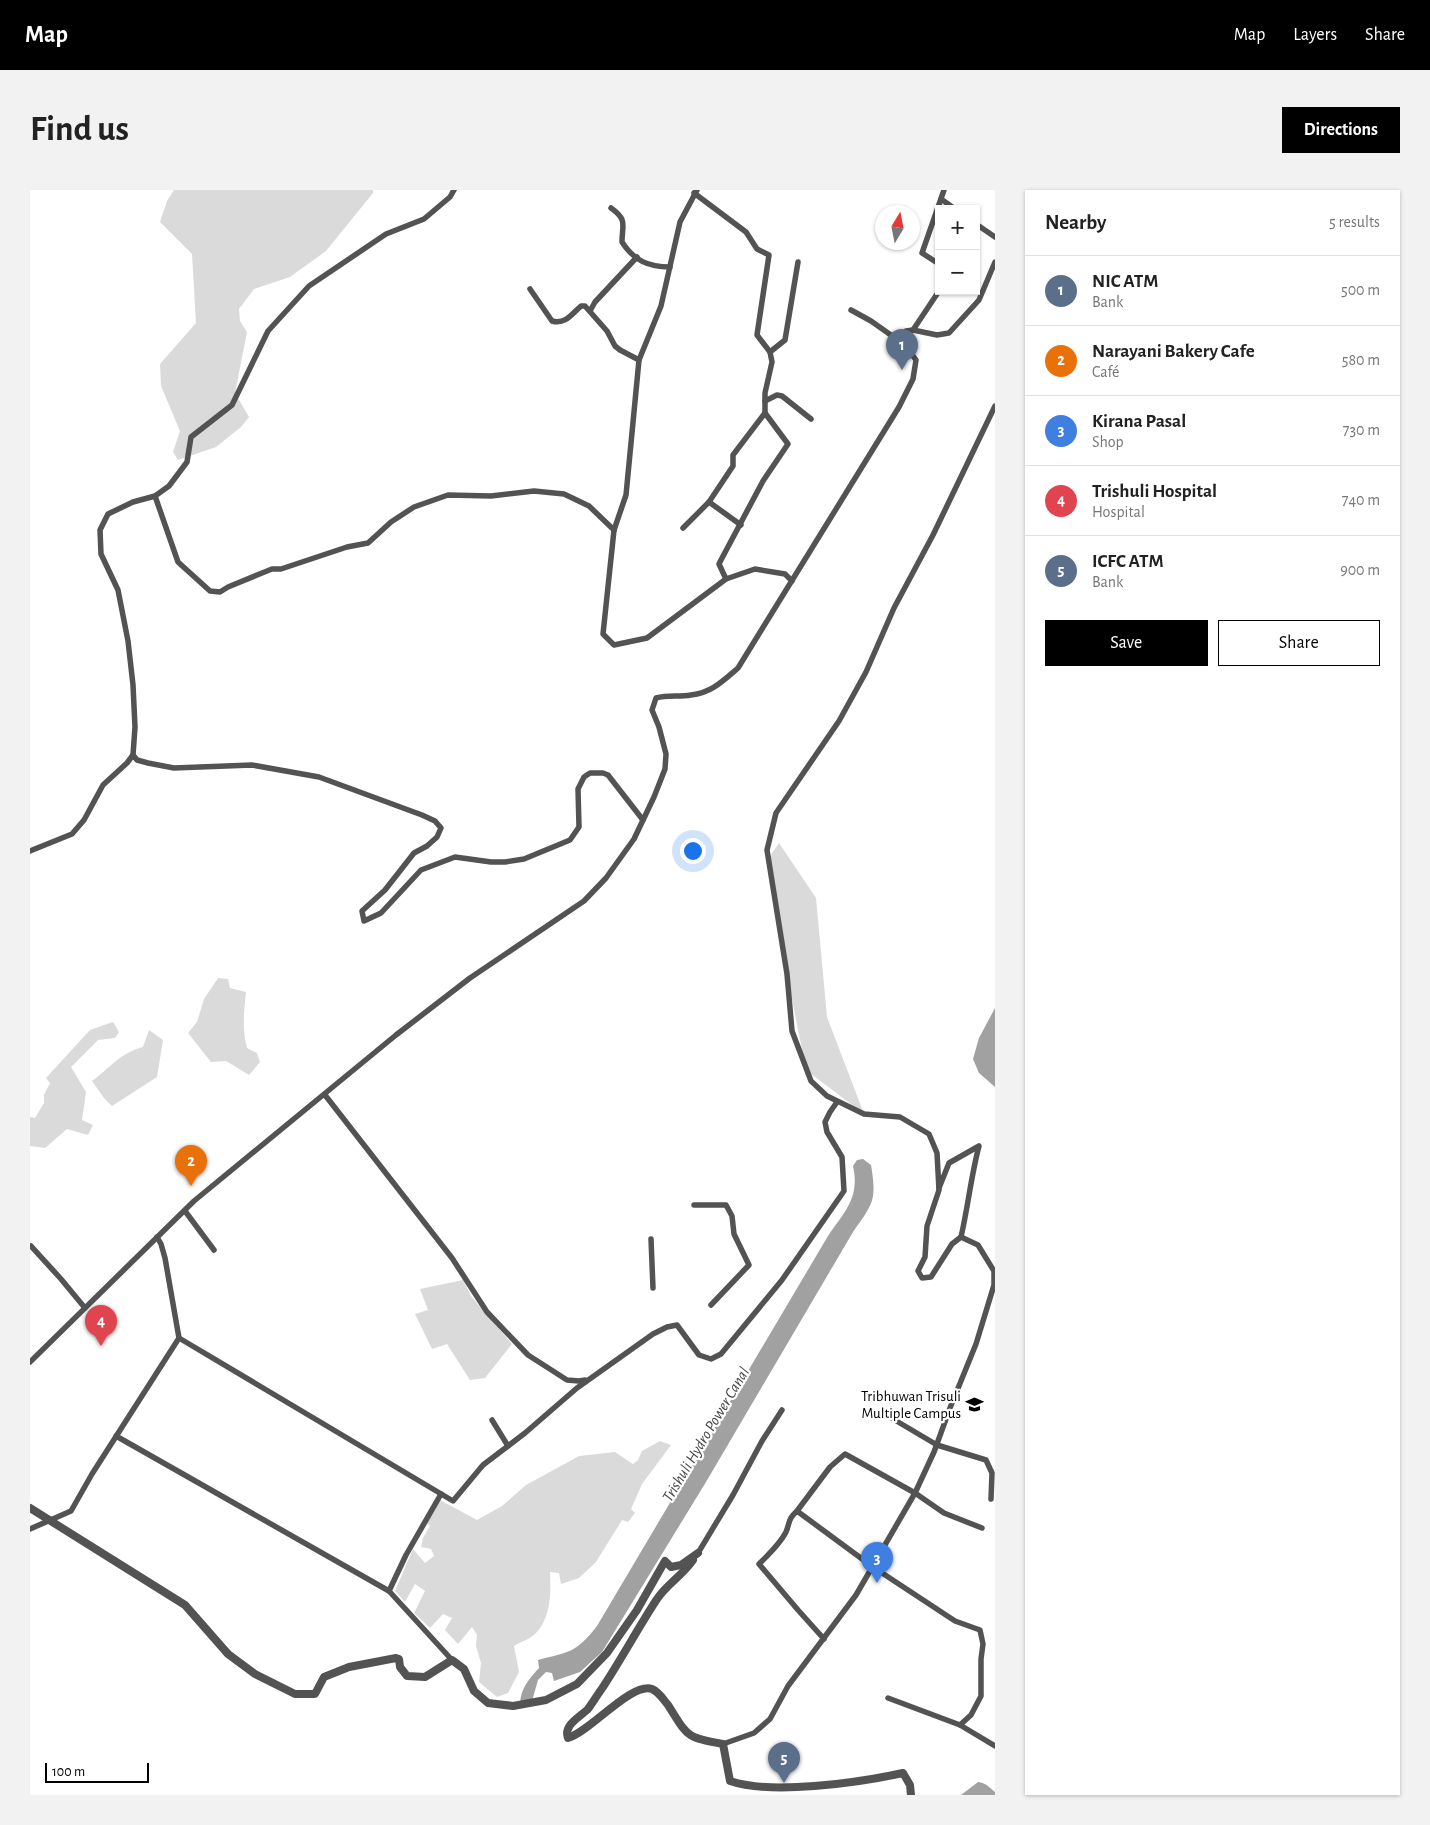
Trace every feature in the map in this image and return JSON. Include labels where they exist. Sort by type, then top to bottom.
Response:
[{"type":"street","points":[[30,851],[72,834],[84,820],[103,785],[128,763],[133,755],[135,727],[128,640],[118,590],[102,554],[100,530],[108,514],[133,502],[155,496],[169,486],[187,462],[191,437],[232,405],[268,331],[309,286],[386,234],[424,219],[450,197],[454,190]]},
{"type":"street","points":[[935,261],[922,253],[944,190]]},
{"type":"street","points":[[726,579],[719,564],[763,481],[788,444],[766,413],[765,393],[772,362],[770,352],[757,335],[769,255],[756,249],[746,232],[696,192],[680,222],[661,306],[639,360],[626,495],[614,530],[603,634],[614,645],[647,638],[726,579],[755,569],[785,574],[792,581]]},
{"type":"street","points":[[941,199],[949,205]]},
{"type":"street","points":[[611,208],[624,221],[622,242],[637,257],[653,267],[670,267]]},
{"type":"street","points":[[980,227],[995,237]]},
{"type":"street","points":[[590,311],[595,302],[637,257]]},
{"type":"street","points":[[770,352],[785,340],[798,262]]},
{"type":"street","points":[[905,345],[906,331],[913,330],[938,335],[949,333],[978,300],[995,262]]},
{"type":"street","points":[[530,290],[552,321],[558,323],[564,322],[581,306],[585,306],[607,331],[615,346],[639,360]]},
{"type":"street","points":[[913,330],[936,295]]},
{"type":"street","points":[[30,1362],[194,1201],[470,978],[584,902],[621,860],[643,820],[665,769],[666,754],[652,710],[656,698],[668,695],[691,695],[712,690],[738,668],[899,406],[913,379],[916,360],[905,345],[871,321],[851,310]]},
{"type":"street","points":[[765,401],[776,395],[782,396],[811,419]]},
{"type":"street","points":[[939,1190],[937,1153],[929,1134],[900,1116],[864,1114],[827,1096],[811,1081],[792,1031],[787,974],[767,850],[776,813],[839,721],[866,672],[894,608],[933,535],[995,406]]},
{"type":"street","points":[[683,528],[709,502],[733,466],[733,455],[766,413]]},
{"type":"street","points":[[155,496],[178,562],[210,591],[220,592],[228,586],[272,569],[281,569],[347,547],[368,543],[391,522],[414,507],[448,495],[491,496],[534,491],[564,494],[589,506],[614,530]]},
{"type":"street","points":[[709,502],[741,525]]},
{"type":"street","points":[[133,755],[137,760],[174,768],[252,765],[319,777],[435,821],[441,828],[437,837],[426,846],[414,852],[386,890],[362,911],[364,921],[382,913],[421,870],[455,857],[491,862],[524,859],[570,840],[579,827],[578,789],[584,778],[590,773],[608,775],[643,820]]},
{"type":"street","points":[[325,1095],[357,1139],[452,1258],[487,1312],[528,1355],[567,1380],[590,1379]]},
{"type":"street","points":[[178,1338],[453,1501],[483,1465],[577,1388],[653,1334],[677,1325],[699,1355],[712,1359],[721,1354],[782,1280],[844,1191],[842,1158],[827,1132],[825,1122],[838,1102]]},
{"type":"street","points":[[978,1146],[972,1171],[969,1203],[961,1237],[952,1244],[931,1277],[922,1278],[918,1271],[925,1256],[927,1226],[939,1190],[949,1163],[978,1146]]},
{"type":"street","points":[[694,1205],[726,1206],[732,1216],[734,1234],[749,1265],[711,1304]]},
{"type":"street","points":[[185,1211],[214,1250]]},
{"type":"street","points":[[30,1529],[71,1511],[92,1474],[178,1338],[165,1258],[157,1237]]},
{"type":"street","points":[[782,1410],[762,1441],[734,1495],[698,1552],[687,1568],[658,1597],[588,1708],[573,1721],[566,1734],[568,1738],[576,1736],[615,1704],[641,1689],[651,1688],[661,1695],[688,1736],[699,1741],[723,1744],[754,1733],[770,1719],[788,1686],[856,1595],[915,1493],[937,1445],[976,1344],[994,1285],[994,1271],[978,1245],[961,1237]]},
{"type":"street","points":[[651,1240],[653,1288]]},
{"type":"street","points":[[31,1246],[85,1308]]},
{"type":"street","points":[[883,1413],[937,1445],[986,1460],[992,1472],[992,1499]]},
{"type":"street","points":[[492,1420],[508,1446]]},
{"type":"street","points":[[116,1436],[389,1591],[452,1660],[464,1669],[474,1691],[488,1703],[512,1706],[546,1700],[577,1684],[607,1653],[637,1610],[666,1561],[671,1567],[681,1565],[698,1552]]},
{"type":"street","points":[[824,1639],[760,1564],[786,1531],[790,1518],[830,1467],[845,1454],[915,1493],[944,1513],[982,1528]]},
{"type":"street","points":[[389,1591],[406,1555],[441,1494]]},
{"type":"street","points":[[30,1508],[185,1604],[228,1654],[255,1674],[295,1694],[315,1694],[324,1677],[349,1667],[396,1658],[399,1659],[400,1667],[407,1676],[425,1677],[452,1660]]},
{"type":"street","points":[[797,1511],[873,1567],[955,1621],[980,1630],[983,1644],[981,1696],[971,1715],[960,1725]]},
{"type":"street","points":[[888,1698],[960,1725],[995,1746]]},
{"type":"street","points":[[723,1744],[730,1781],[737,1786],[771,1794],[801,1793],[843,1787],[903,1773],[910,1785],[911,1795]]},
{"type":"street","points":[[737,1786],[740,1795]]},
{"type":"shaded area","points":[[174,190],[373,190],[373,193],[326,251],[290,277],[254,289],[239,309],[240,321],[247,332],[235,393],[249,417],[241,427],[216,447],[178,460],[173,452],[180,431],[161,386],[160,364],[196,323],[192,254],[160,222],[167,201]]},
{"type":"shaded area","points":[[779,843],[816,898],[827,1017],[864,1114],[806,1070],[787,974],[769,858]]},
{"type":"shaded area","points":[[218,978],[228,979],[230,988],[246,992],[245,1041],[247,1048],[257,1053],[260,1062],[249,1075],[226,1061],[211,1062],[188,1033],[197,1022],[204,999]]},
{"type":"shaded area","points":[[995,1008],[995,1087],[979,1073],[973,1059],[979,1038]]},
{"type":"shaded area","points":[[113,1022],[119,1032],[115,1038],[98,1040],[71,1067],[86,1092],[82,1120],[93,1125],[88,1135],[67,1129],[45,1148],[30,1146],[30,1117],[35,1118],[44,1103],[44,1095],[50,1083],[46,1078],[90,1030]]},
{"type":"shaded area","points":[[149,1030],[163,1040],[157,1077],[112,1106],[92,1081],[128,1053],[143,1047]]},
{"type":"shaded area","points":[[863,1159],[871,1165],[873,1177],[874,1187],[869,1208],[706,1482],[602,1652],[580,1672],[554,1681],[552,1673],[546,1672],[538,1680],[532,1701],[520,1703],[524,1688],[539,1668],[538,1660],[577,1647],[597,1626],[828,1236],[849,1204],[853,1196],[854,1187],[853,1166],[857,1160]]},
{"type":"shaded area","points":[[463,1280],[471,1296],[512,1344],[485,1378],[470,1380],[447,1344],[432,1349],[415,1314],[428,1310],[420,1289]]},
{"type":"shaded area","points":[[660,1441],[671,1445],[642,1484],[631,1509],[635,1513],[628,1522],[622,1520],[596,1562],[579,1578],[561,1584],[559,1573],[550,1572],[550,1596],[547,1613],[535,1634],[514,1646],[519,1672],[508,1693],[497,1697],[479,1682],[481,1663],[476,1646],[477,1635],[472,1627],[458,1644],[445,1630],[452,1618],[443,1614],[430,1628],[414,1613],[425,1591],[415,1584],[405,1602],[395,1591],[413,1549],[425,1563],[434,1556],[431,1549],[421,1547],[423,1538],[430,1526],[427,1523],[440,1500],[477,1520],[502,1506],[526,1485],[579,1456],[615,1452],[633,1464],[638,1460],[642,1451]]},
{"type":"shaded area","points":[[978,1782],[989,1787],[995,1792],[995,1795],[961,1795]]},
{"type":"place","name":"NIC ATM","points":[[902,370]]},
{"type":"place","name":"Narayani Bakery Cafe","points":[[191,1186]]},
{"type":"place","name":"Trishuli Hospital","points":[[101,1346]]},
{"type":"place","name":"Tribhuwan Trisuli Multiple Campus","points":[[975,1405]]},
{"type":"place","name":"Kirana Pasal","points":[[877,1583]]},
{"type":"place","name":"ICFC ATM","points":[[784,1783]]},
{"type":"water label","name":"Trishuli Hydro Power Canal","points":[[705,1434]]}]
